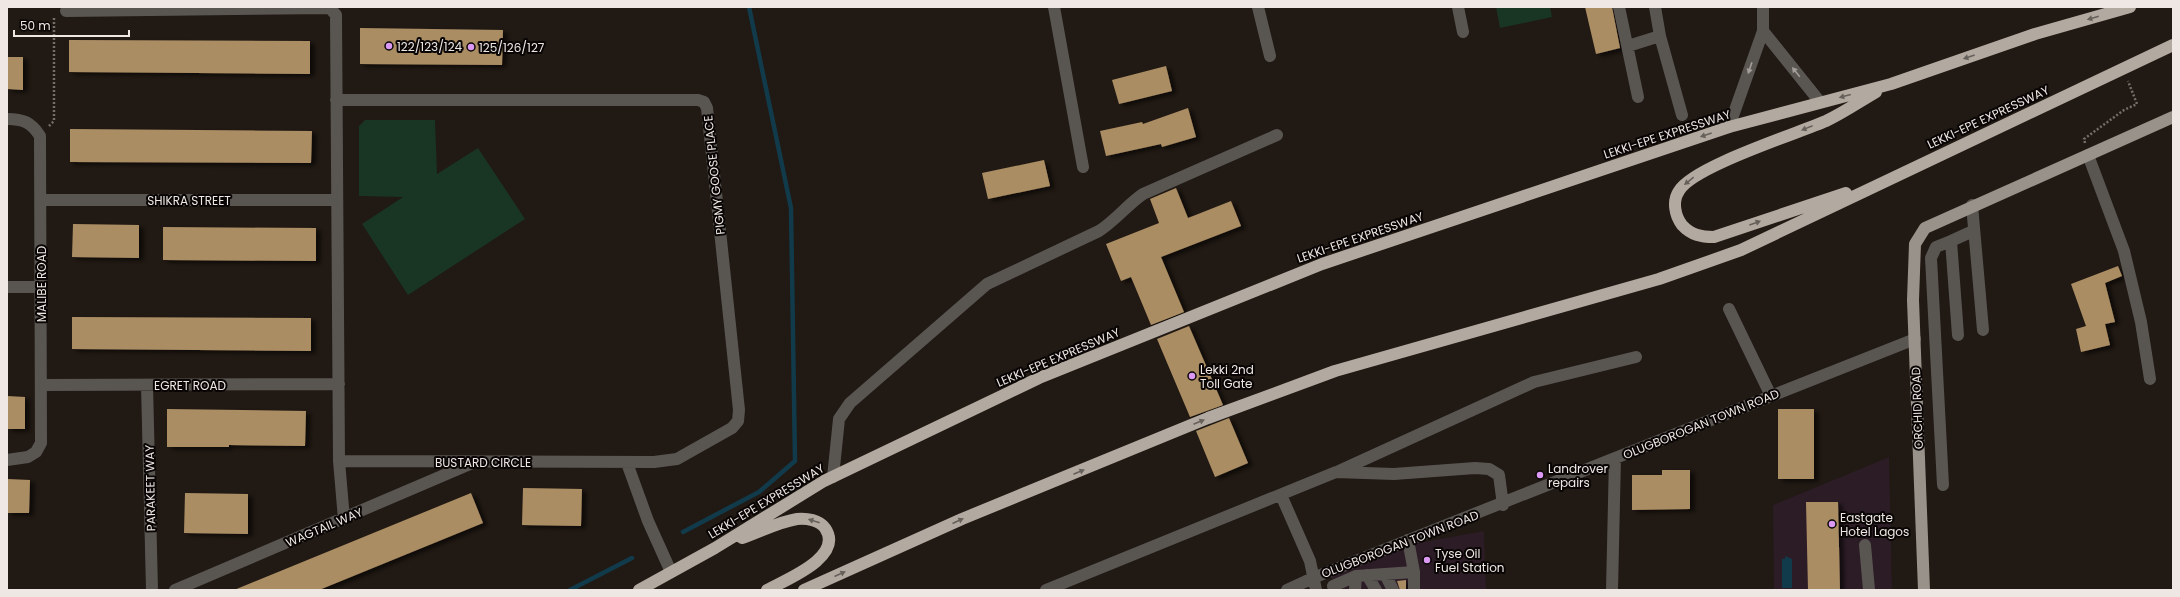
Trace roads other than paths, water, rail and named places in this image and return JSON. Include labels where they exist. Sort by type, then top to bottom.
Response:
[{"type":"highway","name":"LEKKI-EPE EXPRESSWAY","points":[[639,590],[715,548],[833,477],[1039,378],[1322,264],[1729,127],[1891,84],[2035,34],[2130,7]]},
{"type":"highway","name":"LEKKI-EPE EXPRESSWAY","points":[[804,590],[962,519],[1208,418],[1335,371],[1667,276],[1741,250],[2173,45]]},
{"type":"highway","points":[[1891,84],[1827,120],[1697,175],[1678,191],[1675,204],[1677,219],[1686,230],[1699,237],[1714,238],[1893,177]]},
{"type":"highway","points":[[715,548],[798,519],[812,520],[822,524],[828,532],[828,542],[823,556],[809,568],[767,590]]},
{"type":"main road","points":[[1972,205],[2173,117]]},
{"type":"main road","name":"ORCHID ROAD","points":[[1924,590],[1913,300],[1915,244],[1925,228],[1972,205]]},
{"type":"street","points":[[1054,7],[1083,167]]},
{"type":"street","points":[[1258,7],[1270,56]]},
{"type":"street","points":[[1458,7],[1463,32]]},
{"type":"street","points":[[1619,7],[1638,97]]},
{"type":"street","points":[[1655,7],[1660,36],[1682,115]]},
{"type":"street","points":[[1729,127],[1763,31],[1763,7]]},
{"type":"street","points":[[66,11],[330,8],[336,15],[339,461],[344,519]]},
{"type":"street","points":[[1763,31],[1820,102]]},
{"type":"street","points":[[1628,46],[1660,36]]},
{"type":"street","name":"PIGMY GOOSE PLACE","points":[[336,100],[698,100],[704,102],[707,108],[708,116],[739,410],[738,421],[732,428],[677,459],[627,463]]},
{"type":"street","name":"MALIBE ROAD","points":[[7,119],[24,120],[34,126],[40,136],[42,385],[41,442],[36,452],[18,460],[7,460]]},
{"type":"street","points":[[833,477],[839,419],[850,403],[987,284],[1100,231],[1111,224],[1132,202],[1143,194],[1277,135]]},
{"type":"street","points":[[2088,155],[2124,251],[2141,322],[2150,379]]},
{"type":"street","name":"SHIKRA STREET","points":[[41,200],[337,200]]},
{"type":"street","points":[[1972,205],[1973,231],[1983,330]]},
{"type":"street","points":[[1943,485],[1931,258],[1936,247],[1973,231]]},
{"type":"street","points":[[1951,241],[1958,335]]},
{"type":"street","points":[[7,287],[41,288]]},
{"type":"street","points":[[1729,309],[1771,396]]},
{"type":"street","name":"OLUGBOROGAN TOWN ROAD","points":[[1287,590],[1317,576],[1503,505],[1615,458],[1915,339]]},
{"type":"street","points":[[1046,590],[1336,472],[1534,382],[1636,357]]},
{"type":"street","name":"EGRET ROAD","points":[[42,385],[339,384]]},
{"type":"street","name":"PARAKEET WAY","points":[[147,385],[152,590]]},
{"type":"street","points":[[1612,590],[1615,458]]},
{"type":"street","name":"BUSTARD CIRCLE","points":[[339,461],[627,463]]},
{"type":"street","name":"WAGTAIL WAY","points":[[175,590],[344,519],[473,462]]},
{"type":"street","points":[[627,463],[648,521],[671,572]]},
{"type":"street","points":[[1336,472],[1394,474],[1489,468],[1499,475],[1503,505]]},
{"type":"street","points":[[1281,495],[1317,576],[1316,590]]},
{"type":"street","points":[[1408,540],[1414,572],[1414,590]]},
{"type":"street","points":[[1865,545],[1869,590]]},
{"type":"street","points":[[1317,576],[1335,588],[1361,576],[1414,572]]},
{"type":"street","points":[[1385,574],[1393,590]]},
{"type":"street","points":[[1355,590],[1361,576]]},
{"type":"street","points":[[1361,576],[1376,590]]},
{"type":"water","points":[[1785,556],[1792,559],[1792,588],[1782,588],[1782,559],[1785,559]]},
{"type":"waterway","points":[[683,532],[759,492],[795,461],[791,208],[749,7]]},
{"type":"waterway","points":[[570,590],[632,558]]},
{"type":"place","name":"122/123/124","points":[[389,46]]},
{"type":"place","name":"125/126/127","points":[[471,47]]},
{"type":"place","name":"Lekki 2nd Toll Gate","points":[[1192,376]]},
{"type":"place","name":"Landrover repairs","points":[[1540,475]]},
{"type":"place","name":"Eastgate Hotel Lagos","points":[[1832,524]]},
{"type":"place","name":"Tyse Oil Fuel Station","points":[[1427,560]]}]
